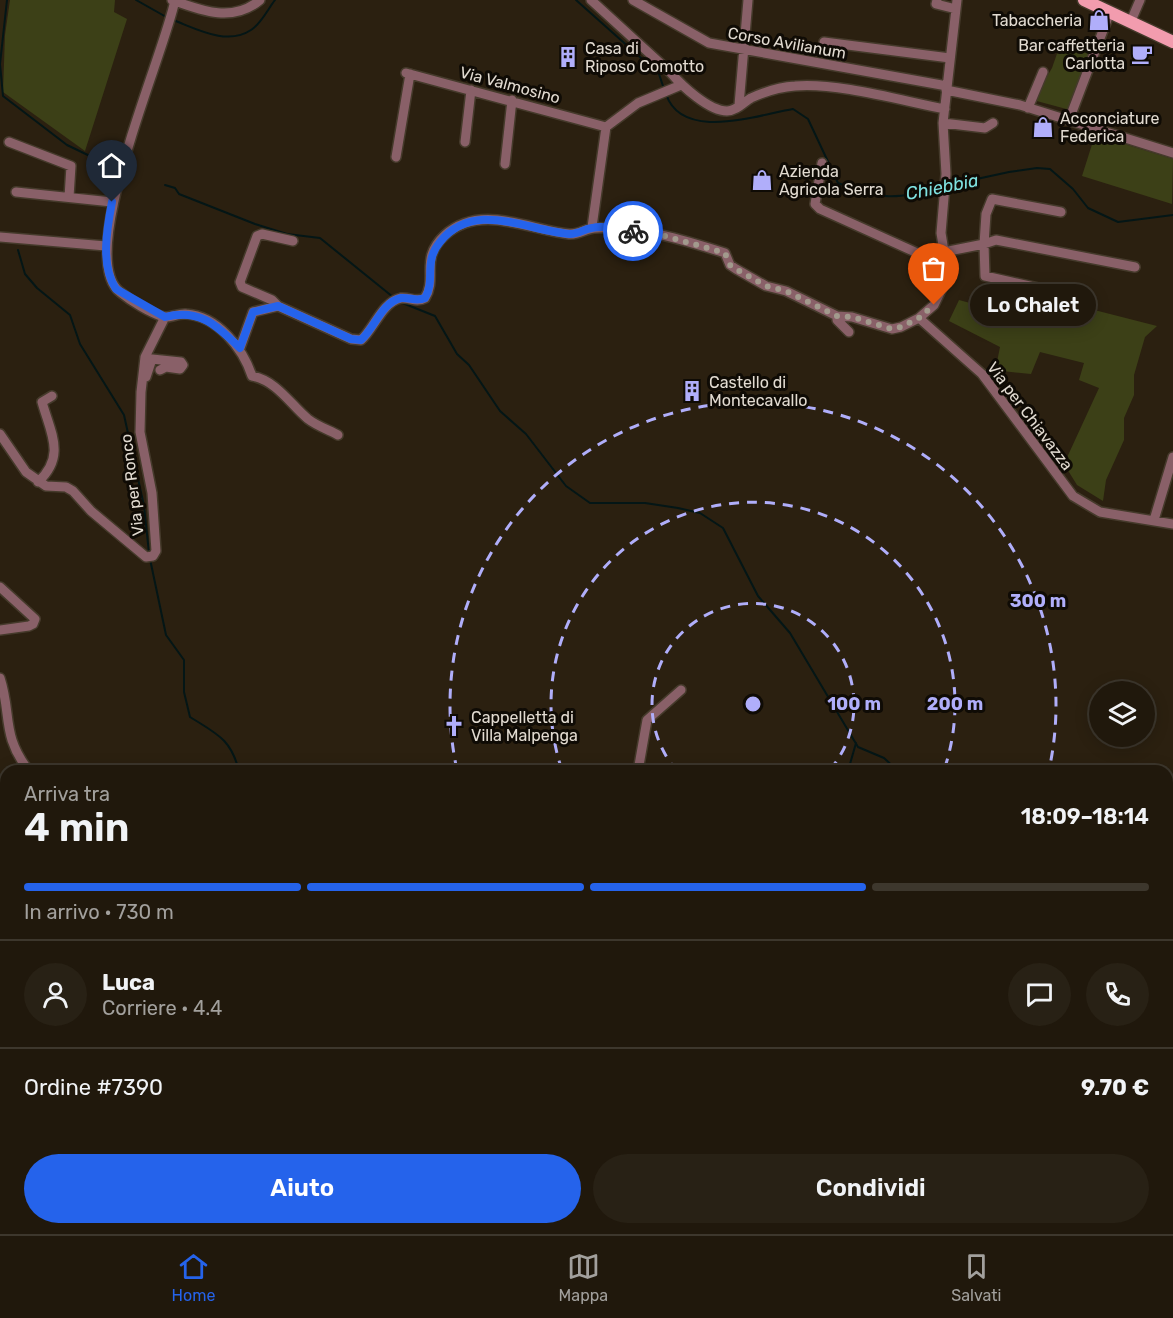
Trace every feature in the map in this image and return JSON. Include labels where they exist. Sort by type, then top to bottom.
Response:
[{"type":"main road","points":[[1084,0],[1105,7],[1173,42]]},
{"type":"street","points":[[260,0],[238,14],[225,14],[173,3],[166,34],[112,202],[106,246],[111,282],[116,289],[165,317],[183,314],[198,317],[222,331],[240,348],[252,376],[263,378],[287,397],[310,420],[338,435]]},
{"type":"street","points":[[591,0],[671,73],[677,87],[719,109],[727,111],[773,90],[818,85],[945,109]]},
{"type":"street","name":"Corso Avilianum","points":[[633,0],[696,38],[743,51],[947,88],[1028,108],[1173,153]]},
{"type":"street","points":[[739,105],[748,0]]},
{"type":"street","points":[[293,241],[262,234],[257,236],[240,282],[242,287],[272,300],[278,306],[358,340],[364,338],[381,315],[397,301],[425,298],[430,285],[429,263],[433,252],[446,235],[468,223],[519,222],[552,232],[573,234],[592,227],[665,236],[725,253],[730,265],[766,286],[786,291],[837,316],[852,317],[892,329],[901,327],[919,318],[934,305],[948,276],[941,233],[946,174],[943,123],[956,4],[936,4],[937,0]]},
{"type":"street","points":[[1131,21],[1140,0]]},
{"type":"street","points":[[1069,120],[1105,7]]},
{"type":"street","points":[[824,42],[950,58]]},
{"type":"street","points":[[1028,108],[1043,72]]},
{"type":"street","name":"Via Valmosino","points":[[396,157],[408,73],[606,127]]},
{"type":"street","points":[[592,227],[606,127],[625,111],[677,87]]},
{"type":"street","points":[[465,142],[471,90]]},
{"type":"street","points":[[505,164],[512,100]]},
{"type":"street","points":[[943,123],[985,128],[993,123]]},
{"type":"street","points":[[9,142],[71,166],[69,197]]},
{"type":"street","points":[[822,163],[814,204],[820,209],[924,256],[996,240],[1135,267]]},
{"type":"street","points":[[16,192],[112,202]]},
{"type":"street","points":[[1043,289],[985,276],[986,214],[992,199],[1061,212]]},
{"type":"street","points":[[0,237],[106,246]]},
{"type":"street","points":[[240,348],[253,312],[278,306]]},
{"type":"street","points":[[837,316],[837,320],[849,332]]},
{"type":"street","name":"Via per Ronco","points":[[38,482],[46,486],[66,487],[73,491],[91,511],[149,557],[156,551],[152,493],[140,432],[141,392],[145,357],[165,317]]},
{"type":"street","name":"Via per Chiavazza","points":[[919,318],[982,374],[1073,496],[1100,512],[1173,524]]},
{"type":"street","points":[[141,392],[144,390],[146,375],[152,359],[181,362],[183,365],[180,369],[166,367],[160,370]]},
{"type":"street","points":[[0,434],[16,461],[38,482],[51,467],[55,454],[42,402],[52,396]]},
{"type":"street","points":[[1154,520],[1173,457]]},
{"type":"street","points":[[0,587],[35,619],[29,626],[0,630]]},
{"type":"street","points":[[0,678],[8,733],[14,750],[25,765]]},
{"type":"street","points":[[639,765],[647,720],[681,690]]},
{"type":"green space","points":[[10,0],[115,0],[114,12],[127,19],[85,151],[3,92],[5,35]]},
{"type":"green space","points":[[1068,41],[1090,49],[1070,110],[1033,100],[1052,68],[1060,45]]},
{"type":"green space","points":[[1095,135],[1173,159],[1172,204],[1082,176]]},
{"type":"green space","points":[[959,300],[996,310],[1008,316],[1059,325],[1063,302],[1157,326],[1145,337],[1134,375],[1134,395],[1124,418],[1124,440],[1106,480],[1103,501],[1077,485],[1064,464],[1099,388],[1079,380],[1084,363],[1040,352],[1031,374],[1002,371],[996,367],[1000,347],[949,321]]},
{"type":"waterway","points":[[7,0],[0,64],[3,96],[67,145],[117,169]]},
{"type":"waterway","name":"Chiebbia","points":[[136,0],[168,18]]},
{"type":"waterway","name":"Chiebbia","points":[[173,20],[212,34],[242,35],[255,27],[275,0]]},
{"type":"waterway","name":"Chiebbia","points":[[576,0],[659,74],[664,89]]},
{"type":"waterway","name":"Chiebbia","points":[[666,94],[675,109],[688,117],[704,121],[741,120],[793,109],[808,119],[838,183],[853,189],[877,195],[900,196],[941,187]]},
{"type":"waterway","name":"Chiebbia","points":[[949,185],[1009,172],[1037,168],[1050,169],[1073,189],[1088,208],[1118,222],[1173,215]]},
{"type":"waterway","points":[[165,185],[175,188],[179,194],[255,224],[287,234],[320,238],[393,297]]},
{"type":"waterway","points":[[18,250],[25,274],[37,288],[70,315],[80,344],[124,415],[144,506],[149,553]]},
{"type":"waterway","points":[[400,302],[435,316],[457,354],[469,365],[500,411],[526,434],[566,486],[590,503],[645,503],[678,508],[700,513],[723,528],[758,596],[790,633],[858,747],[884,758],[892,765]]},
{"type":"waterway","points":[[150,559],[166,635],[184,660],[184,692],[190,717],[222,738],[232,751],[237,765]]},
{"type":"waterway","points":[[849,765],[856,743]]},
{"type":"way so far","points":[[633,231],[665,236],[725,253],[730,265],[766,286],[786,291],[837,316],[852,317],[892,329],[919,318],[934,305]]},
{"type":"place","name":"Tabaccheria","points":[[1099,20]]},
{"type":"place","name":"Bar caffetteria Carlotta","points":[[1142,54]]},
{"type":"place","name":"Casa di Riposo Comotto","points":[[568,57]]},
{"type":"place","name":"Acconciature Federica","points":[[1043,127]]},
{"type":"place","name":"Azienda Agricola Serra","points":[[762,180]]},
{"type":"place","name":"Lo Chalet","points":[[934,305]]},
{"type":"place","name":"Castello di Montecavallo","points":[[692,391]]},
{"type":"place","name":"Cappelletta di Villa Malpenga","points":[[454,726]]},
{"type":"route","points":[[112,202],[106,246],[111,282],[116,289],[165,317],[188,314],[211,323],[240,348],[253,312],[273,306],[286,308],[351,339],[361,340],[388,307],[400,298],[421,300],[428,295],[429,263],[433,252],[446,235],[468,223],[503,220],[519,222],[552,232],[573,234],[592,227],[633,231]]}]
